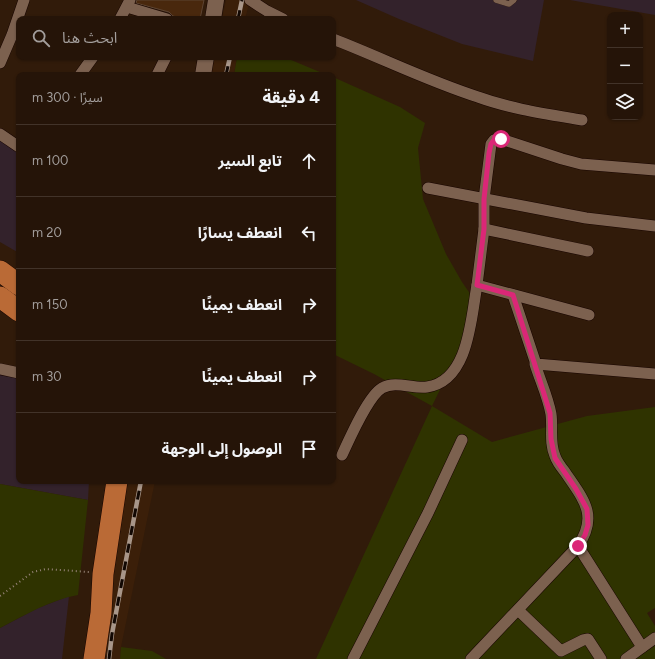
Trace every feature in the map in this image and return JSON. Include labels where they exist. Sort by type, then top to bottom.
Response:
[{"type":"highway","points":[[0,271],[16,282]]},
{"type":"highway","points":[[0,297],[16,309]]},
{"type":"highway","points":[[86,659],[94,572],[107,484]]},
{"type":"highway","points":[[94,659],[101,613],[103,574],[117,484]]},
{"type":"main road","points":[[213,16],[216,0]]},
{"type":"main road","points":[[204,72],[206,60]]},
{"type":"street","points":[[19,16],[24,0]]},
{"type":"street","points":[[250,0],[277,16]]},
{"type":"street","points":[[122,16],[129,3],[160,16]]},
{"type":"street","points":[[0,63],[16,23]]},
{"type":"street","points":[[336,40],[440,84],[479,98],[547,114],[582,120]]},
{"type":"street","points":[[82,72],[91,60]]},
{"type":"street","points":[[158,72],[164,60]]},
{"type":"street","points":[[0,134],[16,145]]},
{"type":"street","points":[[342,455],[369,403],[381,388],[394,385],[427,387],[444,380],[459,365],[465,351],[477,285],[484,229],[484,199],[489,153],[491,144],[494,140],[501,139],[581,164],[655,170]]},
{"type":"street","points":[[428,188],[586,218],[655,226]]},
{"type":"street","points":[[484,229],[588,251]]},
{"type":"street","points":[[0,265],[16,281]]},
{"type":"street","points":[[477,285],[589,315]]},
{"type":"street","points":[[471,659],[578,546],[585,535],[588,525],[587,509],[576,489],[555,458],[551,439],[550,413],[513,295]]},
{"type":"street","points":[[535,364],[655,374]]},
{"type":"street","points":[[0,369],[16,372]]},
{"type":"street","points":[[353,659],[428,513],[462,440]]},
{"type":"street","points":[[578,546],[642,647]]},
{"type":"street","points":[[518,610],[561,655],[583,640],[588,640],[601,659]]},
{"type":"street","points":[[626,659],[655,638]]},
{"type":"lane","points":[[496,0],[509,4],[514,0]]},
{"type":"path","points":[[0,596],[33,572],[46,569],[94,572]]},
{"type":"shaded area","points":[[226,0],[250,0],[246,16],[223,16]]},
{"type":"shaded area","points":[[356,0],[544,0],[533,61],[462,44]]},
{"type":"shaded area","points":[[570,0],[655,0],[655,15]]},
{"type":"shaded area","points":[[213,60],[236,60],[234,72],[211,72]]},
{"type":"shaded area","points":[[0,129],[16,141],[16,251],[0,242]]},
{"type":"shaded area","points":[[0,374],[16,378],[16,484],[89,484],[88,500],[0,484]]},
{"type":"shaded area","points":[[125,484],[154,484],[121,647],[120,659],[96,659]]},
{"type":"shaded area","points":[[69,596],[62,659],[0,659],[0,628],[38,608]]},
{"type":"green space","points":[[236,60],[291,60],[320,72],[234,72]]},
{"type":"green space","points":[[336,78],[400,107],[425,123],[418,148],[423,199],[446,254],[462,282],[480,308],[432,406],[374,374],[336,355]]},
{"type":"green space","points":[[432,406],[492,442],[587,416],[655,407],[655,608],[647,613],[655,626],[655,659],[316,659]]},
{"type":"green space","points":[[0,484],[88,500],[78,595],[48,604],[0,628]]},
{"type":"green space","points":[[121,647],[152,651],[166,659],[120,659]]},
{"type":"building","points":[[137,0],[204,0],[201,16],[173,16],[169,12],[136,3]]},
{"type":"railway","points":[[239,16],[242,0]]},
{"type":"railway","points":[[227,72],[229,60]]},
{"type":"railway","points":[[109,659],[112,634],[140,484]]},
{"type":"route","points":[[501,139],[494,140],[491,144],[489,153],[484,199],[484,229],[477,285],[513,295],[550,413],[551,439],[555,458],[582,498],[587,509],[588,525],[585,535],[578,546]]}]
